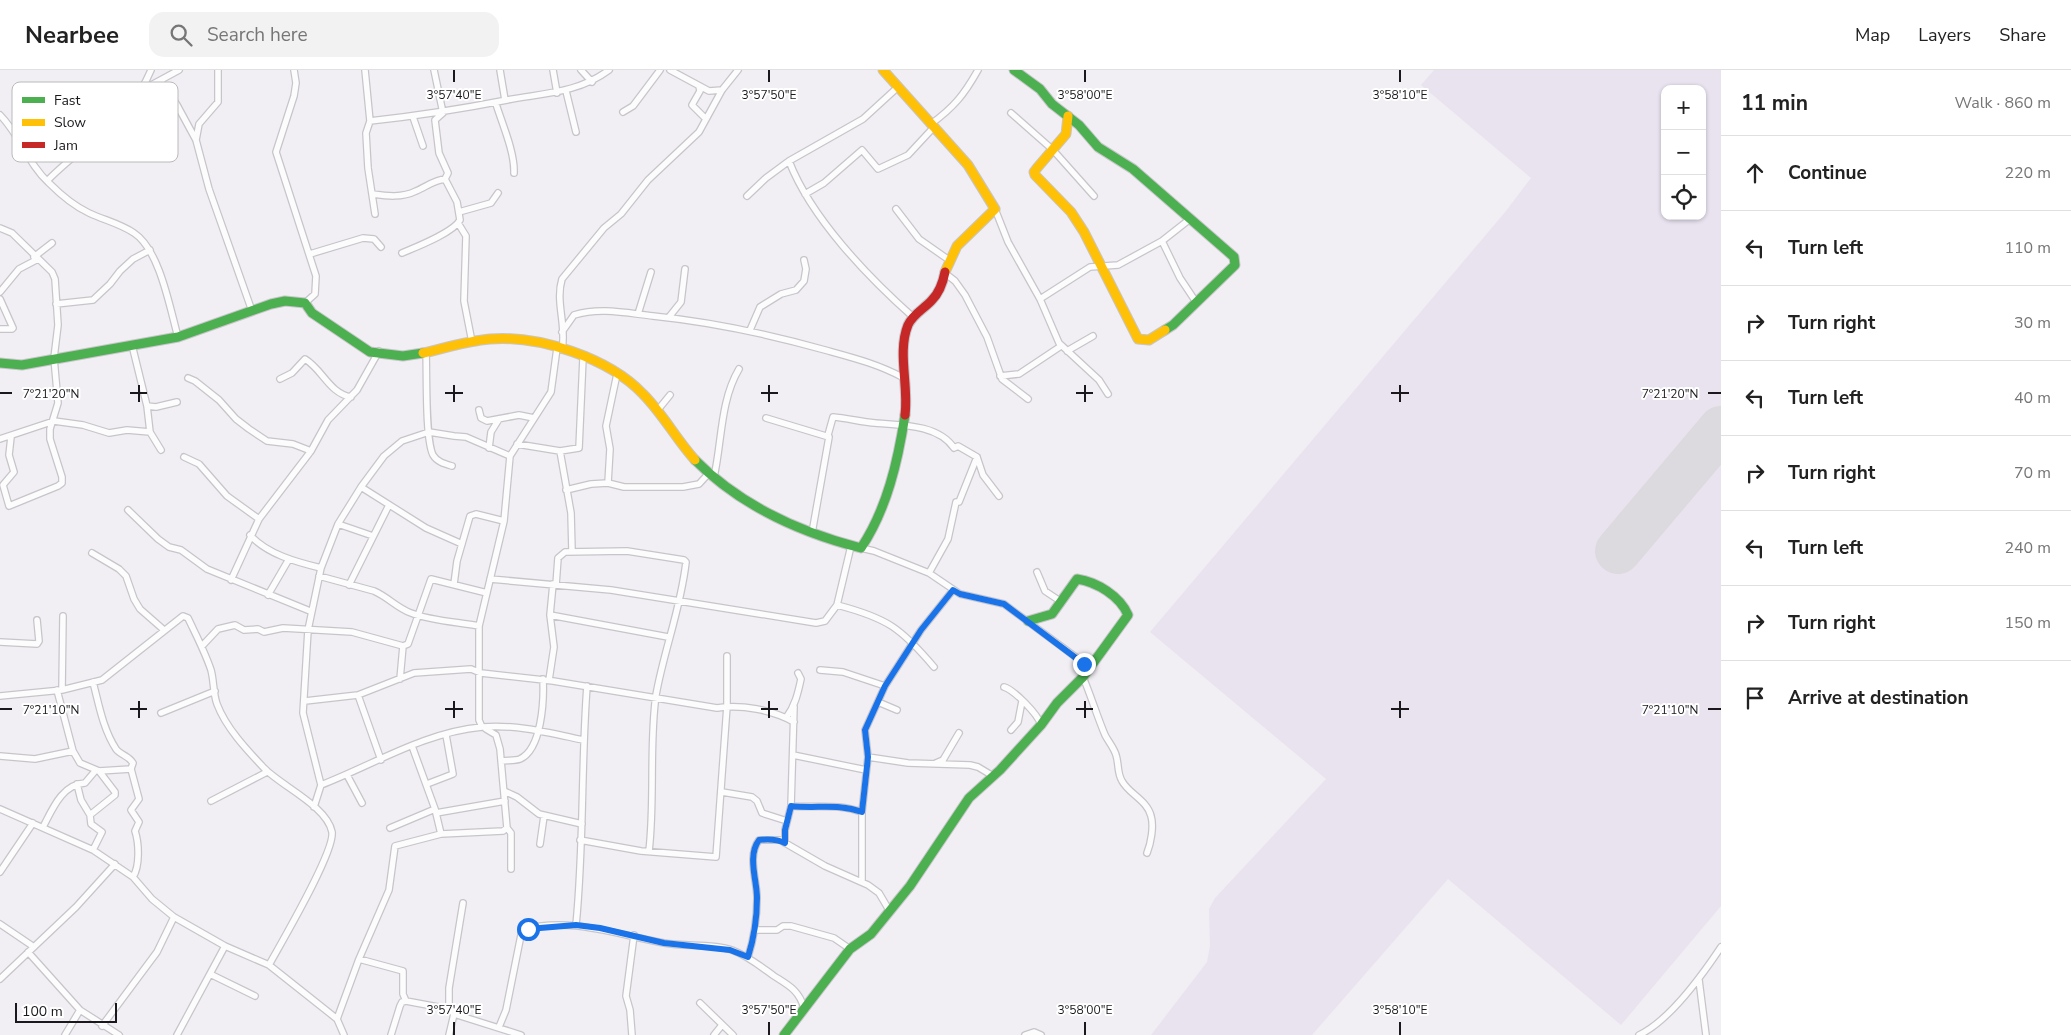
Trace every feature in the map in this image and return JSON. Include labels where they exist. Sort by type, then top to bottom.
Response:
[{"type":"street","points":[[147,82],[151,70]]},
{"type":"street","points":[[161,81],[179,70]]},
{"type":"street","points":[[196,140],[199,124],[218,102],[218,70]]},
{"type":"street","points":[[294,70],[296,83],[294,96],[276,152],[316,276],[317,288],[315,294],[305,303]]},
{"type":"street","points":[[365,70],[370,122],[366,138],[375,214]]},
{"type":"street","points":[[434,70],[443,113]]},
{"type":"street","points":[[500,70],[505,100]]},
{"type":"street","points":[[553,70],[557,93]]},
{"type":"street","points":[[581,70],[592,82]]},
{"type":"street","points":[[370,122],[443,113],[496,104],[505,100],[557,93],[592,82],[608,70]]},
{"type":"street","points":[[623,112],[633,106],[660,70]]},
{"type":"street","points":[[670,70],[709,91],[722,90]]},
{"type":"street","points":[[511,869],[511,833],[507,828],[501,761],[496,735],[493,731],[482,727],[479,720],[481,673],[479,626],[504,521],[510,456],[552,392],[559,349],[564,340],[560,288],[562,279],[581,254],[604,228],[620,214],[648,180],[699,132],[722,90],[738,70]]},
{"type":"street","points":[[883,70],[968,165],[995,209],[1008,242],[1040,299],[1061,346],[1099,380],[1108,394]]},
{"type":"street","points":[[806,194],[824,182],[862,150],[878,169],[908,155],[933,126],[952,109],[978,70]]},
{"type":"street","points":[[1014,70],[1040,89],[1052,104],[1068,116],[1079,125],[1098,147],[1132,169],[1230,251],[1235,265],[1173,325],[1149,340],[1138,339],[1084,232],[1071,212],[1035,175],[1036,168],[1066,134],[1068,116]]},
{"type":"street","points":[[699,86],[700,92],[692,105],[706,119]]},
{"type":"street","points":[[747,196],[766,178],[789,161],[863,119],[898,87]]},
{"type":"street","points":[[566,91],[576,132]]},
{"type":"street","points":[[496,104],[507,135],[514,173]]},
{"type":"street","points":[[178,107],[196,140],[209,189],[252,311]]},
{"type":"street","points":[[443,113],[435,120],[439,153],[448,173],[445,179]]},
{"type":"street","points":[[1011,113],[1053,150],[1094,196]]},
{"type":"street","points":[[0,115],[12,130]]},
{"type":"street","points":[[413,117],[423,146]]},
{"type":"street","points":[[789,161],[797,182],[855,259],[885,292],[913,317]]},
{"type":"street","points":[[33,162],[47,181],[68,200],[87,212],[134,233],[150,250],[178,337]]},
{"type":"street","points":[[47,181],[67,162]]},
{"type":"street","points":[[372,194],[400,196],[414,192],[436,180],[445,179]]},
{"type":"street","points":[[445,179],[457,202],[459,212],[458,223],[466,236],[464,301],[472,342]]},
{"type":"street","points":[[459,212],[491,203],[498,193]]},
{"type":"street","points":[[896,209],[919,239],[949,260]]},
{"type":"street","points":[[874,551],[870,546],[870,537],[896,468],[903,424],[907,395],[904,378],[907,328],[913,317],[929,305],[938,293],[946,274],[949,260],[957,248],[995,209]]},
{"type":"street","points":[[1040,299],[1090,267],[1101,268],[1118,265],[1162,241],[1190,219]]},
{"type":"street","points":[[402,253],[431,240],[458,223]]},
{"type":"street","points":[[0,228],[12,233],[52,272],[55,279],[58,325],[54,358],[58,390],[50,439],[62,482],[58,486],[9,506],[3,485],[14,472],[10,455],[11,437]]},
{"type":"street","points":[[310,254],[363,238],[374,239],[381,247]]},
{"type":"street","points":[[1162,241],[1180,278],[1196,302]]},
{"type":"street","points":[[0,292],[19,269],[36,258],[52,243]]},
{"type":"street","points":[[56,304],[93,300],[110,284],[120,270],[133,259],[150,250]]},
{"type":"street","points":[[750,330],[760,307],[781,294],[796,290],[804,281],[806,269],[804,260]]},
{"type":"street","points":[[669,317],[681,302],[684,269]]},
{"type":"street","points":[[638,314],[651,272]]},
{"type":"street","points":[[946,274],[955,281],[965,295],[987,337],[1000,376],[1028,399]]},
{"type":"street","points":[[0,299],[13,328],[12,330],[0,329]]},
{"type":"street","points":[[0,363],[22,365],[178,337],[285,301],[305,303],[315,315],[370,352],[380,351],[385,355],[403,356],[472,342],[505,339],[559,349],[583,358],[634,384],[695,460],[753,508],[791,526],[851,546],[874,551],[929,573],[960,594],[1004,604],[1077,658],[1085,674],[1106,736],[1116,755],[1117,769],[1121,780],[1151,814],[1151,844],[1147,853]]},
{"type":"street","points":[[562,332],[569,319],[582,313],[603,310],[669,317],[750,330],[879,365],[904,378]]},
{"type":"street","points":[[1067,351],[1093,336]]},
{"type":"street","points":[[132,345],[150,432],[161,450]]},
{"type":"street","points":[[1000,376],[1019,374],[1061,346]]},
{"type":"street","points":[[231,580],[250,535],[259,519],[311,452],[328,420],[350,397],[380,351]]},
{"type":"street","points":[[426,352],[428,432],[433,456],[442,464],[452,466]]},
{"type":"street","points":[[517,444],[560,451],[579,448],[583,358]]},
{"type":"street","points":[[280,379],[292,373],[306,359],[314,364],[333,388],[342,396],[350,397]]},
{"type":"street","points":[[566,490],[591,484],[608,483],[624,487],[683,487],[699,484],[711,475],[720,450],[728,392],[739,369]]},
{"type":"street","points":[[608,483],[610,449],[606,426],[617,374]]},
{"type":"street","points":[[188,378],[195,381],[221,402],[236,419],[267,441],[293,444],[311,452]]},
{"type":"street","points":[[657,412],[670,394]]},
{"type":"street","points":[[146,406],[156,408],[177,402]]},
{"type":"street","points":[[479,410],[482,420],[499,419],[519,414],[534,418]]},
{"type":"street","points":[[766,418],[828,435]]},
{"type":"street","points":[[812,533],[829,443],[828,435],[833,418],[903,424],[946,439],[954,448],[958,446],[977,457],[984,475],[999,496]]},
{"type":"street","points":[[489,448],[491,432],[499,419]]},
{"type":"street","points":[[0,439],[11,437],[54,421],[83,425],[109,433],[127,430],[150,432]]},
{"type":"street","points":[[314,807],[321,785],[303,713],[308,630],[318,576],[338,524],[360,487],[384,456],[402,441],[428,432],[466,438],[510,456]]},
{"type":"street","points":[[560,451],[571,513],[572,552]]},
{"type":"street","points":[[184,457],[199,464],[227,496],[259,519]]},
{"type":"street","points":[[929,573],[948,539],[956,502],[959,502],[963,496],[977,457]]},
{"type":"street","points":[[360,487],[426,528],[462,544]]},
{"type":"street","points":[[349,585],[389,505]]},
{"type":"street","points":[[128,510],[169,547],[181,550],[207,568],[231,580],[310,611]]},
{"type":"street","points":[[454,584],[470,516],[476,514],[504,521]]},
{"type":"street","points":[[338,524],[373,536]]},
{"type":"street","points":[[250,535],[259,545],[288,559],[321,568]]},
{"type":"street","points":[[860,548],[870,537]]},
{"type":"street","points":[[490,579],[554,584],[679,599],[816,623],[825,621],[837,605],[851,546]]},
{"type":"street","points":[[501,761],[520,759],[531,751],[535,744],[546,680],[554,647],[550,615],[559,555],[572,552],[627,551],[684,560],[686,565],[672,631],[668,637],[656,697],[649,851]]},
{"type":"street","points":[[92,553],[119,569],[126,576],[134,599],[140,609],[164,630]]},
{"type":"street","points":[[268,595],[288,559]]},
{"type":"street","points":[[1037,572],[1045,591],[1060,601]]},
{"type":"street","points":[[318,576],[383,595],[398,608],[418,615],[479,626]]},
{"type":"street","points":[[202,646],[218,629],[235,625],[248,630],[258,629],[264,632],[283,628],[352,632],[403,646],[408,644],[431,579],[486,593]]},
{"type":"street","points":[[784,1035],[850,949],[871,934],[910,886],[969,798],[993,776],[1041,725],[1057,703],[1085,674],[1128,615],[1126,607],[1086,579],[1075,580],[1060,601],[1058,607],[1047,617],[1028,621]]},
{"type":"street","points":[[862,882],[862,812],[868,757],[865,730],[885,686],[913,642],[953,590]]},
{"type":"street","points":[[837,605],[887,622],[913,642],[934,667]]},
{"type":"street","points":[[550,615],[668,637]]},
{"type":"street","points":[[63,616],[60,690],[73,751],[80,762],[97,771],[115,792],[115,795],[90,815]]},
{"type":"street","points":[[0,696],[60,690],[102,680],[183,616],[188,618],[202,646],[221,712],[244,747],[267,772],[314,807],[330,825],[332,834],[330,845],[307,897],[269,965]]},
{"type":"street","points":[[0,642],[37,644],[39,641],[37,620]]},
{"type":"street","points":[[400,679],[403,646]]},
{"type":"street","points":[[580,840],[649,851],[716,857],[727,706],[727,656]]},
{"type":"street","points":[[305,701],[358,695],[414,673],[471,669],[481,673],[588,686],[717,708],[738,706],[786,718],[794,722]]},
{"type":"street","points":[[820,670],[844,672],[885,686]]},
{"type":"street","points":[[785,843],[787,821],[791,806],[794,707],[801,679],[798,673]]},
{"type":"street","points":[[93,682],[110,738],[118,752],[129,756],[134,763],[131,769],[139,799],[131,810],[139,822],[135,830],[138,840],[137,867],[133,877]]},
{"type":"street","points":[[576,925],[580,883],[583,740],[588,686]]},
{"type":"street","points":[[1004,686],[1012,690],[1038,717],[1041,725]]},
{"type":"street","points":[[161,713],[215,691]]},
{"type":"street","points":[[358,695],[381,760]]},
{"type":"street","points":[[1011,730],[1018,722],[1022,701]]},
{"type":"street","points":[[878,702],[897,710]]},
{"type":"street","points":[[786,718],[794,707]]},
{"type":"street","points":[[321,785],[412,746],[446,735],[482,727],[537,730],[583,740]]},
{"type":"street","points":[[931,764],[943,760],[959,733]]},
{"type":"street","points":[[427,784],[453,774],[446,735]]},
{"type":"street","points":[[412,746],[436,811],[441,834]]},
{"type":"street","points":[[0,756],[35,759],[73,751]]},
{"type":"street","points":[[792,755],[866,770]]},
{"type":"street","points":[[868,757],[908,763],[970,765],[978,767],[993,776]]},
{"type":"street","points":[[43,828],[60,797],[77,784],[85,783],[97,771],[131,769]]},
{"type":"street","points":[[211,801],[267,772]]},
{"type":"street","points":[[347,775],[362,803]]},
{"type":"street","points":[[77,784],[81,800],[90,815],[91,824],[102,832],[93,850]]},
{"type":"street","points":[[504,791],[517,797],[544,816],[582,824]]},
{"type":"street","points":[[722,792],[752,797],[757,801],[762,812],[787,821]]},
{"type":"street","points":[[390,828],[436,811],[505,801]]},
{"type":"street","points":[[791,806],[831,805],[849,807],[862,812]]},
{"type":"street","points":[[0,808],[93,850],[133,877],[152,899],[174,917],[225,946],[269,965],[337,1019],[344,1035]]},
{"type":"street","points":[[540,844],[544,816]]},
{"type":"street","points":[[0,872],[33,823]]},
{"type":"street","points":[[337,1019],[359,959],[389,890],[395,846],[441,834],[503,831],[507,828]]},
{"type":"street","points":[[748,957],[755,930],[757,898],[753,869],[756,844],[759,840],[780,840],[825,866],[862,882],[879,893],[889,910]]},
{"type":"street","points":[[0,979],[76,907],[115,864]]},
{"type":"street","points":[[449,1035],[452,1011],[449,988],[463,903]]},
{"type":"street","points":[[102,1026],[156,952],[174,917]]},
{"type":"street","points":[[0,924],[34,947]]},
{"type":"street","points":[[499,1027],[506,1010],[522,930],[576,925],[634,935],[664,943],[730,950],[748,957],[793,988],[802,999],[804,1008]]},
{"type":"street","points":[[755,930],[777,930],[783,926],[791,926],[834,938],[850,949]]},
{"type":"street","points":[[632,1035],[630,1010],[626,996],[634,935]]},
{"type":"street","points":[[176,1035],[225,946]]},
{"type":"street","points":[[1639,1035],[1657,1024],[1698,980],[1721,946]]},
{"type":"street","points":[[28,952],[80,1010],[102,1026],[119,1035]]},
{"type":"street","points":[[359,959],[403,971],[403,994],[406,1001]]},
{"type":"street","points":[[210,974],[255,996]]},
{"type":"street","points":[[1698,980],[1706,1035]]},
{"type":"street","points":[[392,1035],[400,1006],[402,1002],[406,1001],[452,1011],[520,1035]]},
{"type":"street","points":[[700,1003],[733,1035]]},
{"type":"street","points":[[65,1035],[80,1010]]},
{"type":"street","points":[[714,1035],[722,1025]]},
{"type":"street","points":[[1025,1035],[1034,1032],[1041,1035]]},
{"type":"shaded area","points":[[1434,70],[1721,70],[1721,906],[1621,1025],[1448,879],[1312,1035],[1151,1035],[1207,962],[1210,946],[1209,909],[1215,898],[1326,779],[1150,632],[1506,211],[1531,178],[1421,85]]},
{"type":"runway","points":[[1618,551],[1721,429]]},
{"type":"traffic: fast","points":[[1014,70],[1040,89],[1052,104],[1079,125],[1098,147],[1133,169],[1234,257],[1235,265],[1173,325],[1165,330]]},
{"type":"traffic: fast","points":[[0,363],[22,365],[178,337],[271,304],[285,301],[305,303],[312,313],[370,352],[403,356],[423,353]]},
{"type":"traffic: fast","points":[[695,460],[731,491],[751,504],[815,534],[861,548],[885,501],[899,450],[905,415]]},
{"type":"traffic: fast","points":[[784,1035],[850,949],[871,934],[910,886],[969,798],[1000,770],[1041,725],[1057,703],[1083,677],[1128,615],[1114,596],[1107,591],[1092,583],[1077,579],[1052,614],[1028,621]]},
{"type":"traffic: slow","points":[[883,70],[968,165],[995,209],[957,246],[945,272]]},
{"type":"traffic: slow","points":[[1068,116],[1066,134],[1037,168],[1034,172],[1035,175],[1071,212],[1084,232],[1138,339],[1149,340],[1165,330]]},
{"type":"traffic: slow","points":[[423,353],[473,341],[509,339],[551,345],[593,360],[629,381],[643,394],[695,460]]},
{"type":"traffic: jam","points":[[905,415],[906,393],[903,358],[905,335],[908,325],[913,318],[937,294],[945,272]]},
{"type":"route","points":[[528,929],[576,925],[600,928],[664,943],[730,950],[748,957],[755,930],[757,898],[753,869],[756,844],[759,840],[764,839],[780,840],[785,843],[785,830],[791,806],[831,805],[849,807],[862,812],[868,757],[865,730],[885,686],[921,630],[931,619],[933,613],[938,610],[953,590],[960,594],[1004,604],[1084,664]]}]
